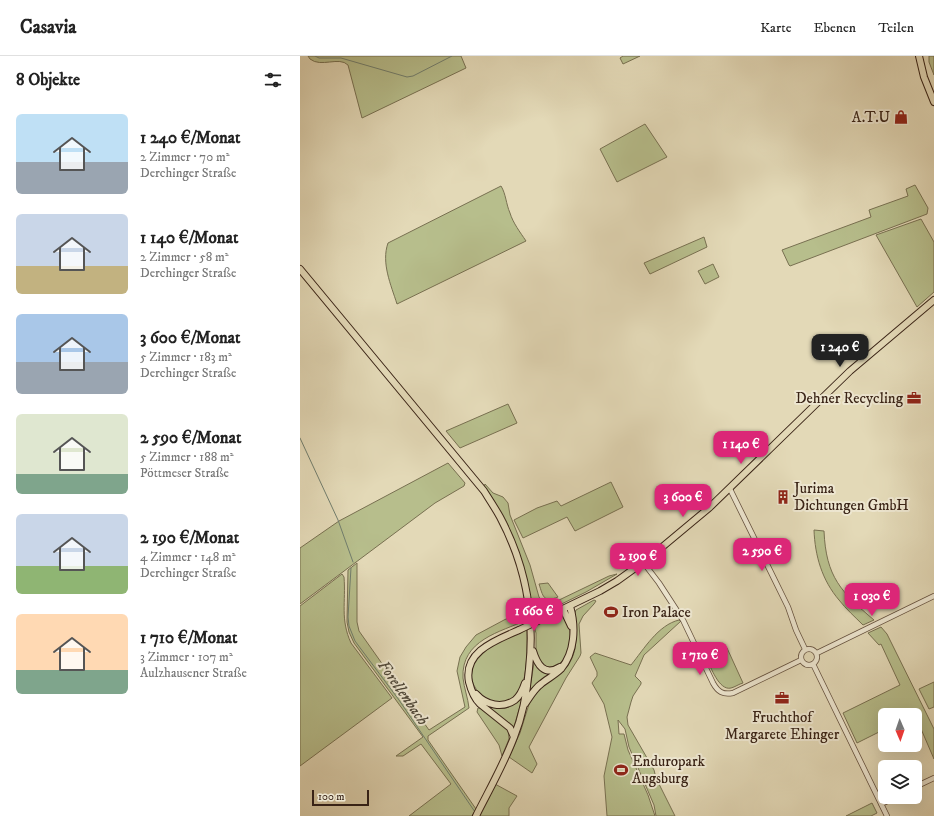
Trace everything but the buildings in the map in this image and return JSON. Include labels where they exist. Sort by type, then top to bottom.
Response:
[{"type":"main road","points":[[919,56],[924,77],[934,102]]},
{"type":"main road","points":[[922,56],[926,73],[934,93]]},
{"type":"main road","points":[[300,269],[484,491],[500,517],[522,571],[530,609],[532,648],[524,705],[514,737],[476,816]]},
{"type":"main road","points":[[529,676],[521,692],[511,702],[495,705],[476,700],[469,679],[469,669],[476,654],[483,647],[577,603],[611,585],[643,562],[709,508],[850,371],[934,300]]},
{"type":"main road","points":[[524,705],[535,689],[558,672],[570,653],[573,628],[570,606]]},
{"type":"main road","points":[[563,609],[573,628]]},
{"type":"main road","points":[[532,648],[536,662],[542,668],[552,670],[563,665]]},
{"type":"main road","points":[[482,702],[510,728],[514,737]]},
{"type":"street","points":[[730,488],[788,607],[796,630],[805,649]]},
{"type":"street","points":[[643,562],[659,583],[683,620],[713,683],[719,692],[726,694],[734,693],[801,660]]},
{"type":"street","points":[[817,653],[934,596]]},
{"type":"street","points":[[812,648],[817,653],[817,661],[813,664],[808,665],[801,660],[801,653],[805,649],[812,648]]},
{"type":"street","points":[[813,664],[878,798]]},
{"type":"street","points":[[922,784],[934,778]]},
{"type":"street","points":[[881,804],[887,816]]},
{"type":"green space","points":[[308,56],[461,56],[466,68],[362,118],[348,65],[340,62],[314,61]]},
{"type":"green space","points":[[623,56],[640,56],[623,64],[620,58]]},
{"type":"green space","points":[[929,56],[934,56],[934,75],[929,62]]},
{"type":"green space","points":[[645,124],[667,157],[617,182],[600,149]]},
{"type":"green space","points":[[915,185],[928,208],[927,214],[790,266],[789,265],[782,250],[871,217],[869,210],[908,196],[906,189]]},
{"type":"green space","points":[[501,186],[513,220],[526,241],[397,304],[386,266],[386,251],[388,243]]},
{"type":"green space","points":[[921,219],[934,242],[934,292],[917,307],[876,235]]},
{"type":"green space","points":[[704,237],[707,247],[650,274],[644,263]]},
{"type":"green space","points":[[713,264],[719,277],[705,284],[698,271]]},
{"type":"green space","points":[[508,404],[517,423],[460,448],[446,431]]},
{"type":"green space","points":[[448,463],[465,483],[464,486],[435,503],[300,604],[300,548],[339,521]]},
{"type":"green space","points":[[611,482],[623,507],[575,531],[567,517],[523,538],[514,520],[537,508],[557,501],[561,506]]},
{"type":"green space","points":[[485,484],[493,493],[503,497],[508,503],[510,515],[530,565],[539,597],[543,601],[557,601],[609,576],[617,574],[586,592],[533,618],[527,583],[517,549],[503,516],[484,486]]},
{"type":"green space","points":[[814,530],[824,531],[828,560],[837,582],[844,592],[874,620],[863,625],[845,607],[833,592],[820,567]]},
{"type":"green space","points":[[357,563],[357,622],[359,631],[429,730],[465,707],[457,671],[460,657],[466,647],[476,635],[525,610],[527,620],[484,639],[475,646],[468,655],[464,665],[463,678],[469,708],[428,736],[428,740],[476,809],[472,816],[409,816],[451,784],[421,744],[403,756],[396,756],[423,737],[354,643],[349,632],[347,622],[348,570]]},
{"type":"green space","points":[[342,574],[344,577],[344,618],[351,643],[392,698],[300,766],[300,606]]},
{"type":"green space","points":[[548,583],[558,597],[546,599],[544,597],[539,584]]},
{"type":"green space","points":[[594,600],[596,601],[583,616],[579,624],[580,656],[566,678],[529,747],[537,764],[532,773],[509,757],[520,733],[530,701],[536,692],[566,668],[570,662],[576,642],[576,610]]},
{"type":"green space","points":[[562,616],[570,631],[569,650],[565,658],[559,664],[552,667],[543,666],[536,656],[536,633],[534,626]]},
{"type":"green space","points":[[679,620],[681,621],[644,655],[635,676],[641,684],[633,696],[627,717],[628,725],[654,770],[656,778],[675,816],[656,816],[654,805],[629,747],[625,729],[618,720],[619,734],[624,734],[628,750],[648,795],[655,816],[607,816],[604,776],[612,737],[604,704],[592,683],[597,676],[597,672],[590,657],[595,653],[631,665],[658,632],[671,623]]},
{"type":"green space","points":[[881,627],[887,634],[934,729],[934,759],[922,731],[922,708],[878,708],[878,732],[857,743],[843,713],[900,685],[881,644],[879,645],[868,633]]},
{"type":"green space","points":[[527,629],[526,669],[523,684],[520,690],[512,699],[502,702],[491,701],[482,695],[475,687],[471,676],[473,665],[481,653],[486,649],[497,642]]},
{"type":"green space","points":[[727,648],[743,683],[731,688],[723,686],[719,682],[706,658]]},
{"type":"green space","points":[[534,663],[542,670],[554,672],[529,693]]},
{"type":"green space","points":[[934,682],[934,707],[929,709],[919,689]]},
{"type":"green space","points":[[523,696],[513,730],[486,705],[494,707]]},
{"type":"green space","points":[[478,708],[481,708],[508,729],[509,739],[502,756],[499,745],[477,712]]},
{"type":"green space","points":[[495,784],[517,796],[509,808],[509,816],[479,816]]},
{"type":"green space","points":[[872,803],[877,813],[871,816],[846,816]]},
{"type":"waterway","points":[[315,56],[319,58],[341,58],[407,77],[413,76],[452,56]]},
{"type":"waterway","name":"Forellenbach","points":[[300,438],[338,520],[353,562]]},
{"type":"waterway","name":"Forellenbach","points":[[351,568],[348,617],[349,626],[355,641],[399,700],[475,812]]},
{"type":"place","name":"A.T.U","points":[[901,117]]},
{"type":"place","name":"Dehner Recycling","points":[[914,398]]},
{"type":"place","name":"Jurima Dichtungen GmbH","points":[[783,497]]},
{"type":"place","name":"Iron Palace","points":[[611,612]]},
{"type":"place","name":"Fruchthof Margarete Ehinger","points":[[782,698]]},
{"type":"place","name":"Enduropark Augsburg","points":[[621,770]]}]
